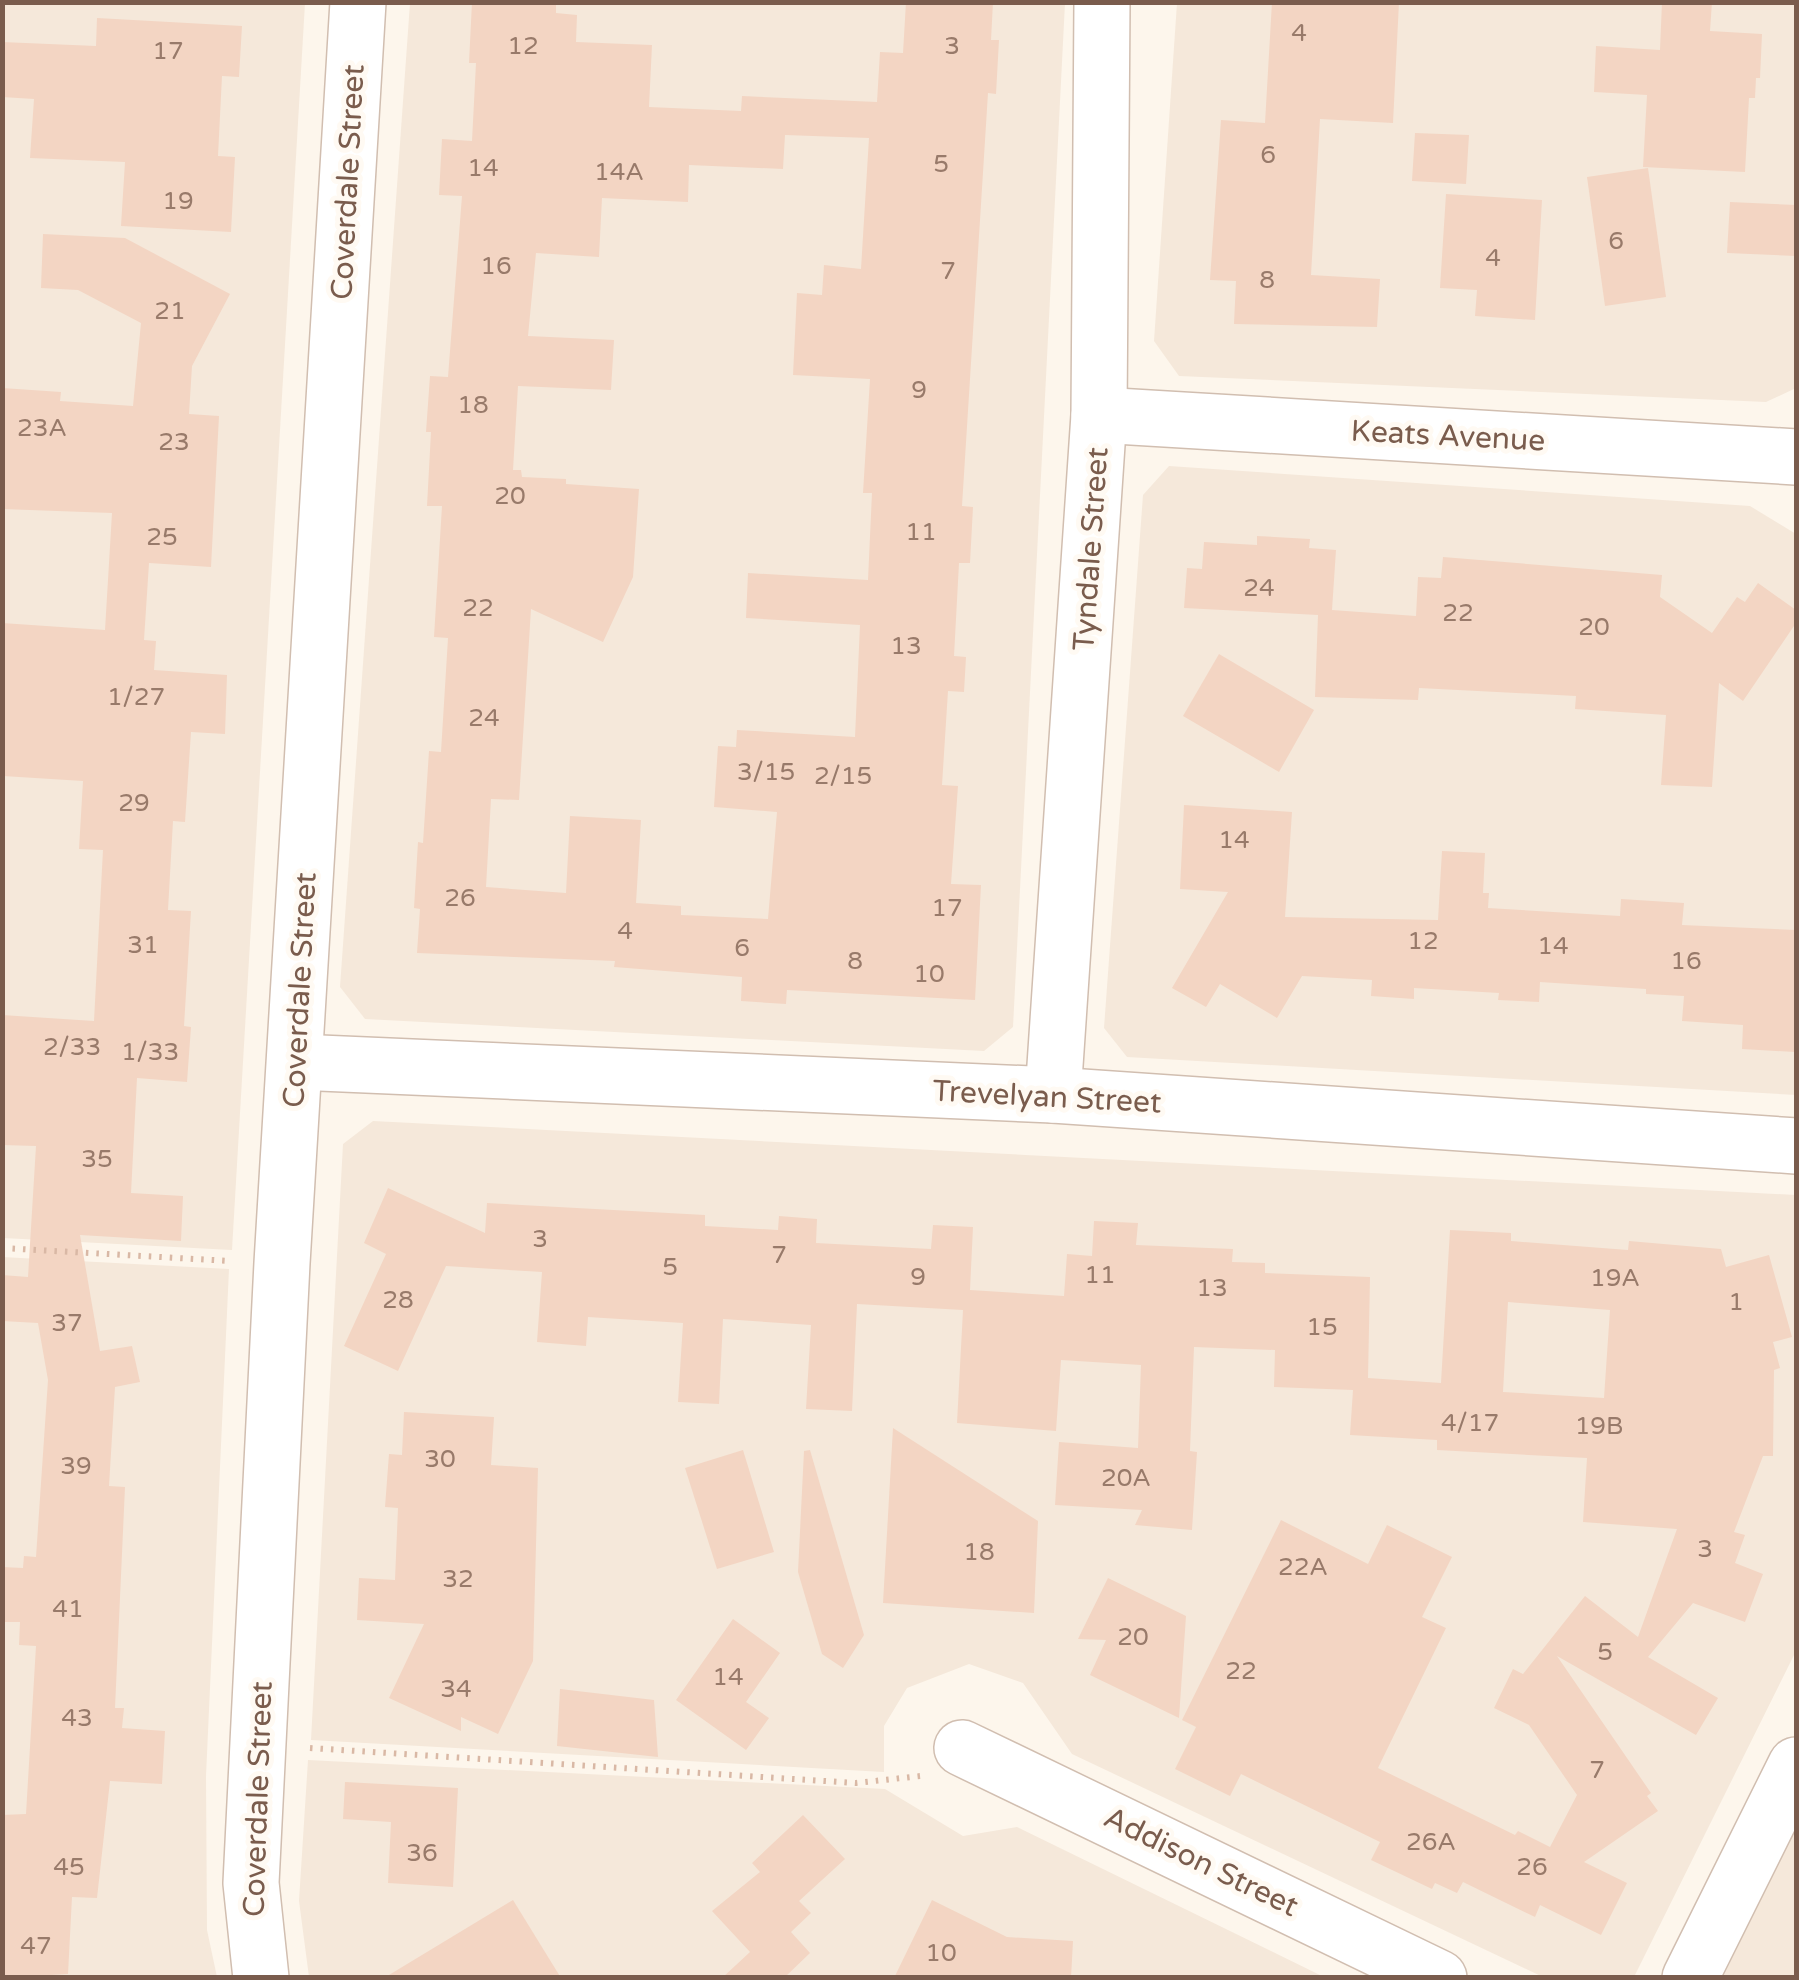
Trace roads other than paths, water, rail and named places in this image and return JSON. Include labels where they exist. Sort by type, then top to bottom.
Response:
[{"type":"street","name":"Coverdale Street","points":[[261,1978],[250,1883],[282,1262],[358,2]]},
{"type":"street","name":"Tyndale Street","points":[[1053,1096],[1099,415],[1102,2]]},
{"type":"street","name":"Keats Avenue","points":[[1099,415],[1796,457]]},
{"type":"street","name":"Trevelyan Street","points":[[297,1062],[1053,1096],[1796,1146]]},
{"type":"street","name":"Addison Street","points":[[962,1748],[1439,1978]]},
{"type":"street","points":[[1690,1978],[1796,1765]]}]
